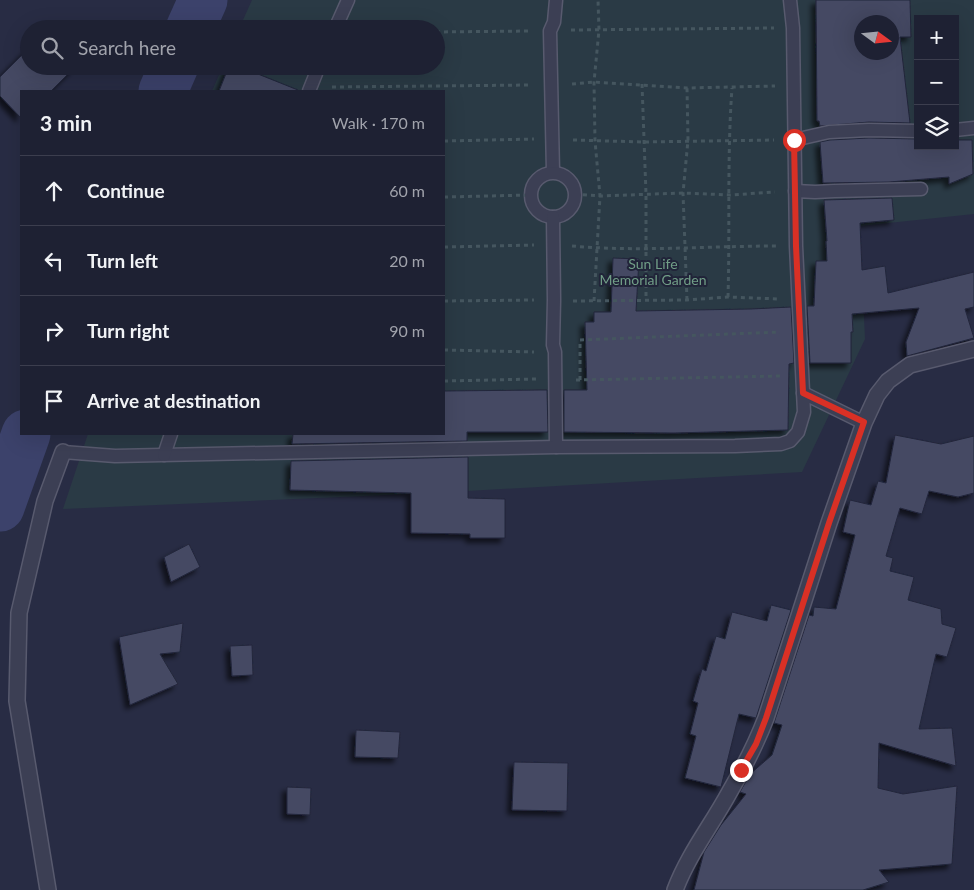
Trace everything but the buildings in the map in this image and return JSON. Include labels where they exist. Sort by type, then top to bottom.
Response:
[{"type":"street","points":[[675,890],[681,874],[756,744],[864,422],[877,395],[888,381],[910,365],[974,349]]},
{"type":"street","points":[[48,890],[16,701],[19,613],[45,501],[62,452]]},
{"type":"lane","points":[[339,20],[348,0]]},
{"type":"lane","points":[[553,172],[550,30],[554,22],[556,0]]},
{"type":"lane","points":[[62,452],[115,456],[556,447],[735,446],[781,444],[790,441],[801,427],[804,412],[796,246],[790,0]]},
{"type":"lane","points":[[309,90],[315,75]]},
{"type":"lane","points":[[959,130],[974,128]]},
{"type":"lane","points":[[794,140],[829,132],[868,130],[914,131]]},
{"type":"lane","points":[[553,172],[562,174],[569,179],[575,194],[574,203],[569,210],[562,215],[553,217],[544,216],[537,211],[532,204],[530,195],[532,186],[537,179],[544,174],[553,172]]},
{"type":"lane","points":[[795,191],[922,190]]},
{"type":"lane","points":[[553,217],[553,345],[555,352],[556,447]]},
{"type":"lane","points":[[803,393],[864,422]]},
{"type":"lane","points":[[164,455],[171,435]]},
{"type":"path","points":[[594,301],[600,196],[595,141],[594,82],[599,30],[598,0]]},
{"type":"path","points":[[445,32],[792,28]]},
{"type":"path","points":[[642,84],[646,194],[646,299]]},
{"type":"path","points":[[686,300],[683,193],[688,140],[687,88]]},
{"type":"path","points":[[728,297],[730,195],[728,140],[732,88]]},
{"type":"path","points":[[445,141],[552,139],[643,142],[794,140]]},
{"type":"path","points":[[575,194],[600,196],[683,193],[730,195],[795,191]]},
{"type":"path","points":[[445,197],[530,195]]},
{"type":"path","points":[[445,247],[554,244],[645,250],[685,247],[796,246]]},
{"type":"path","points":[[445,301],[686,300],[728,297],[800,299]]},
{"type":"path","points":[[580,380],[580,340],[801,332]]},
{"type":"path","points":[[445,350],[555,352]]},
{"type":"path","points":[[445,381],[802,376]]},
{"type":"green space","name":"Sun Life Memorial Garden","points":[[252,0],[974,0],[974,214],[860,226],[865,339],[802,472],[433,493],[63,509],[88,435],[445,435],[445,90],[212,90],[219,75],[445,75],[445,20],[243,20]]},
{"type":"waterway","points":[[194,20],[203,0]]},
{"type":"waterway","points":[[163,90],[170,75]]},
{"type":"waterway","points":[[0,507],[26,435]]},
{"type":"route","points":[[741,770],[756,744],[766,718],[804,598],[864,422],[803,393],[796,246],[794,140]]}]
